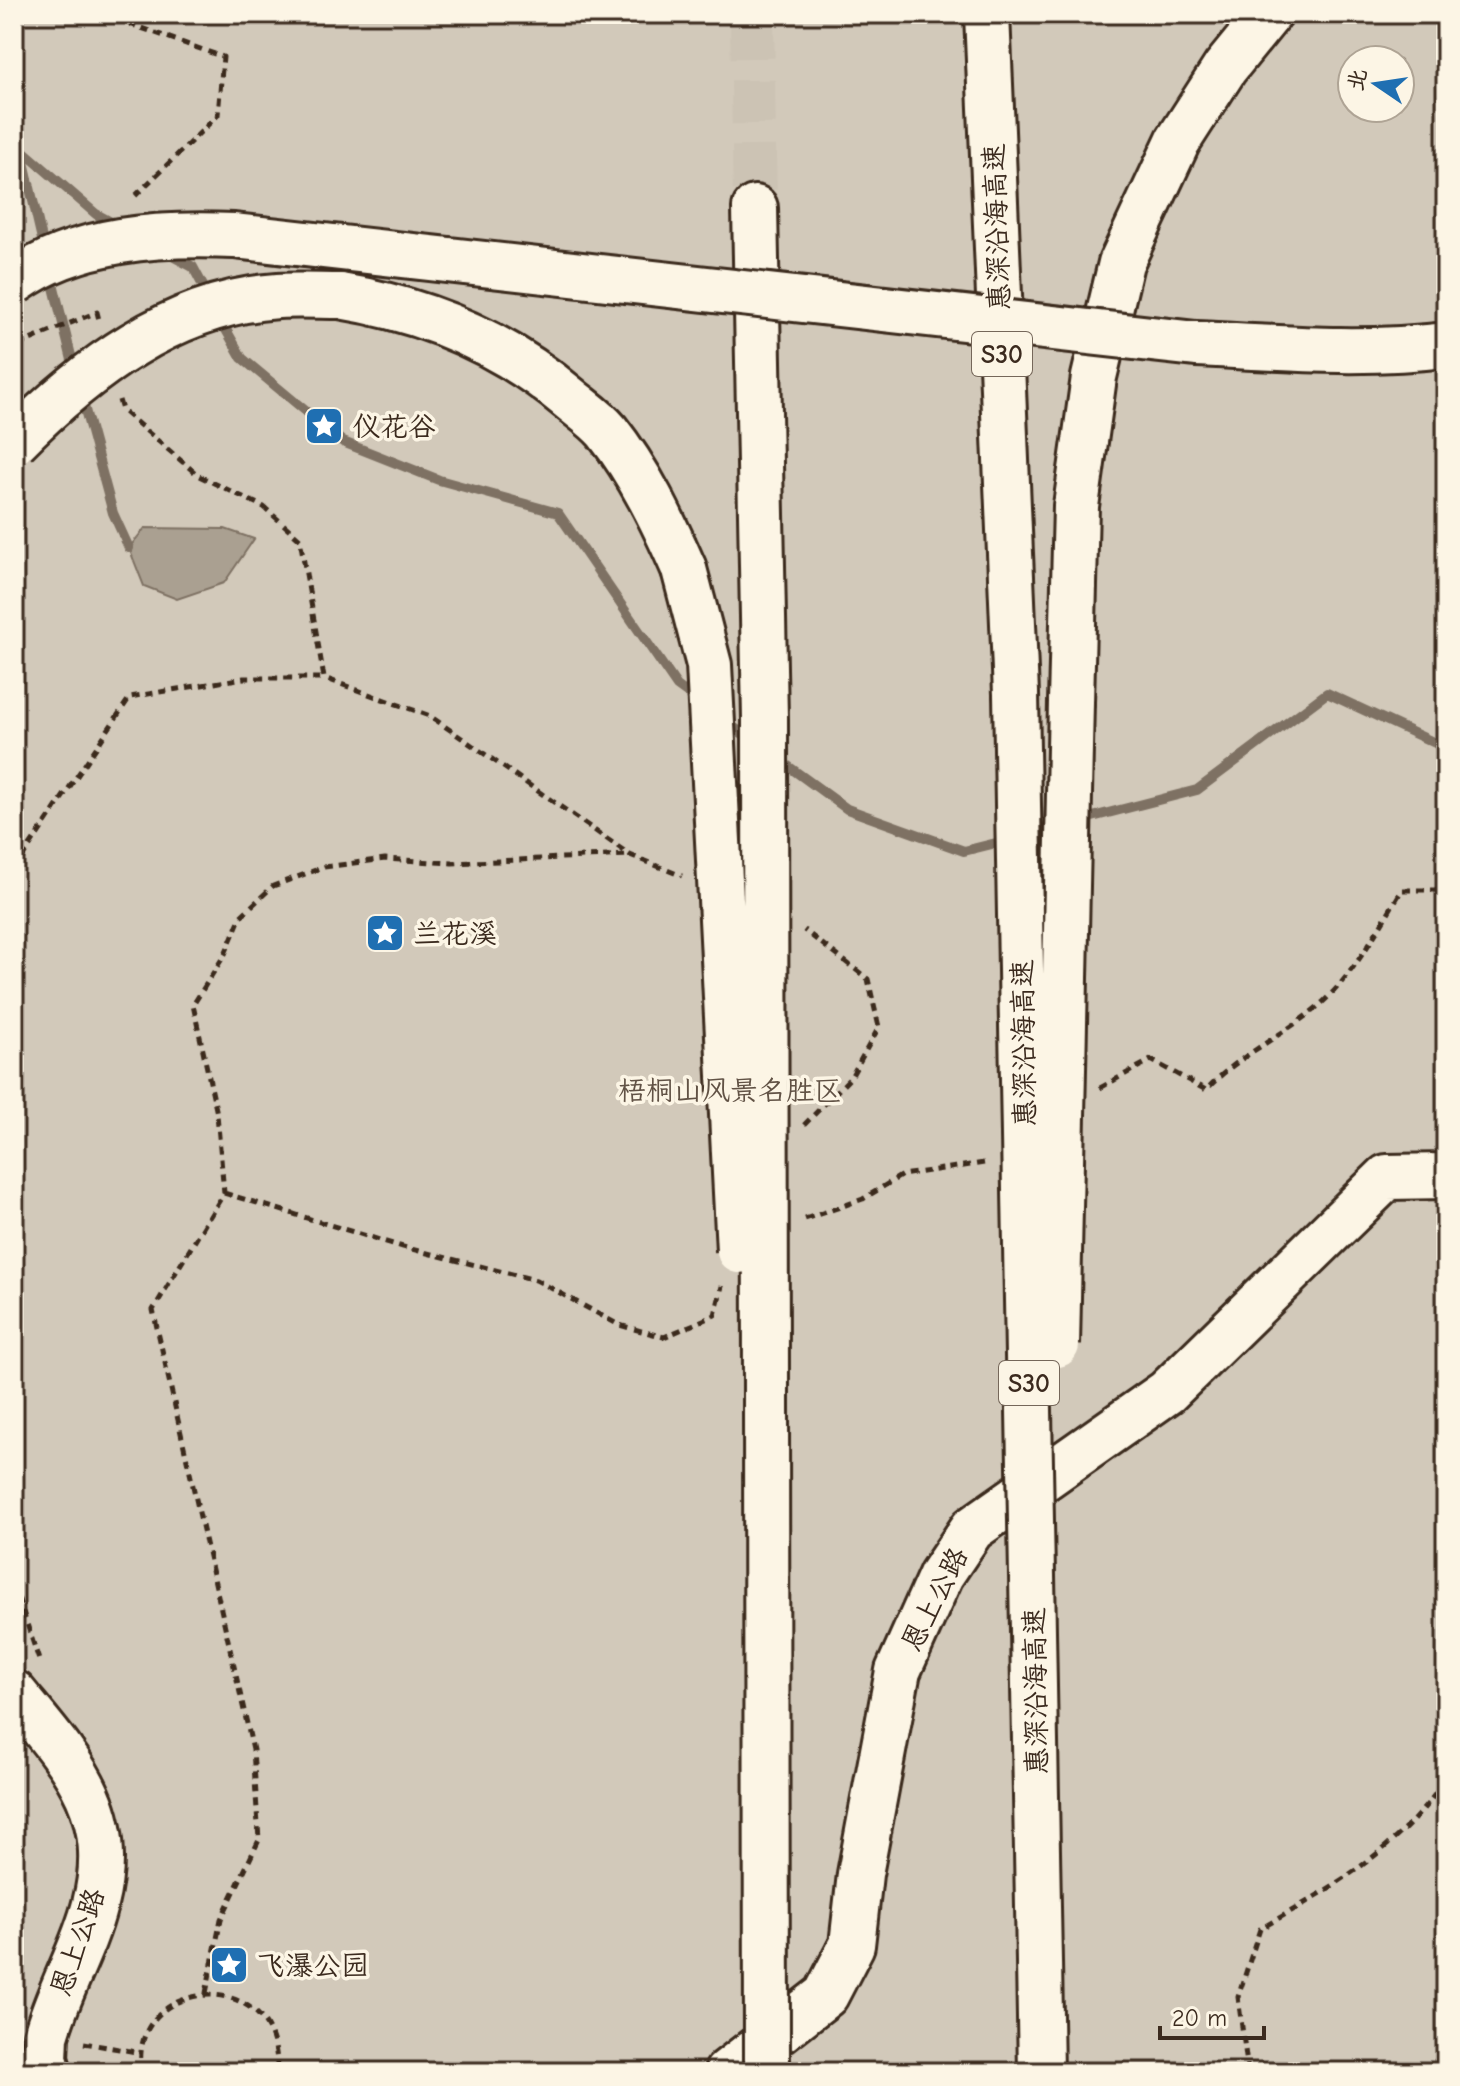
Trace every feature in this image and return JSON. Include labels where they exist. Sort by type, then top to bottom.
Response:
[{"type":"main road","name":"惠深沿海高速","points":[[987,14],[1016,694],[1041,2064]]},
{"type":"main road","points":[[1041,2064],[1076,506],[1094,377],[1121,263],[1178,141],[1225,68],[1269,14]]},
{"type":"main road","points":[[755,208],[765,719],[767,2072]]},
{"type":"main road","points":[[14,282],[72,254],[128,239],[208,235],[859,303],[1196,344],[1329,351],[1397,351],[1446,345]]},
{"type":"main road","points":[[14,442],[102,364],[160,328],[212,310],[276,296],[340,296],[395,305],[467,332],[535,369],[606,429],[658,509],[684,569],[709,665],[768,1826]]},
{"type":"main road","name":"恩上公路","points":[[727,2072],[826,1995],[852,1945],[860,1874],[898,1671],[941,1575],[972,1529],[1167,1392],[1387,1177],[1446,1176]]},
{"type":"main road","name":"恩上公路","points":[[14,1693],[68,1759],[87,1790],[100,1825],[101,1865],[95,1905],[46,2036],[45,2059],[49,2072]]},
{"type":"path","points":[[102,14],[223,57],[218,115],[126,205]]},
{"type":"path","points":[[14,339],[18,345],[14,361]]},
{"type":"path","points":[[14,870],[130,697],[244,678],[324,678]]},
{"type":"path","points":[[206,1993],[221,1919],[259,1840],[253,1750],[153,1310],[224,1193],[217,1114],[193,1005],[225,954],[241,916],[273,886],[324,867],[385,859],[452,863],[630,855]]},
{"type":"path","points":[[224,1193],[403,1247],[536,1280],[619,1325],[664,1337],[715,1315],[725,1272]]},
{"type":"path","points":[[1248,2072],[1238,1997],[1260,1929],[1340,1884],[1424,1813],[1446,1778]]},
{"type":"path","points":[[142,2072],[142,2048],[158,2016],[180,2000],[206,1993],[236,1999],[262,2017],[273,2035],[277,2072]]},
{"type":"path","points":[[1426,2072],[1446,2050]]},
{"type":"green space","name":"梧桐山风景名胜区","points":[[14,14],[1446,14],[1446,2072],[14,2072]]},
{"type":"shaded area","points":[[145,528],[225,529],[254,539],[224,583],[177,599],[144,586],[129,548]]},
{"type":"waterway","points":[[14,71],[21,149],[96,214],[118,226]]},
{"type":"waterway","points":[[21,149],[45,252]]},
{"type":"waterway","points":[[167,253],[193,267],[209,297]]},
{"type":"waterway","points":[[50,271],[75,372]]},
{"type":"waterway","points":[[220,319],[242,358],[343,442],[439,480],[558,513],[677,686],[699,702]]},
{"type":"waterway","points":[[81,395],[113,513],[129,548]]},
{"type":"waterway","points":[[1077,821],[1197,790],[1327,693],[1446,748]]},
{"type":"waterway","points":[[725,721],[754,742]]},
{"type":"waterway","points":[[777,758],[847,809],[964,851],[1008,840]]},
{"type":"tunnel","points":[[752,14],[755,208]]},
{"type":"place","name":"仪花谷","points":[[324,426]]},
{"type":"place","name":"兰花溪","points":[[385,933]]},
{"type":"place","name":"飞瀑公园","points":[[229,1965]]}]
